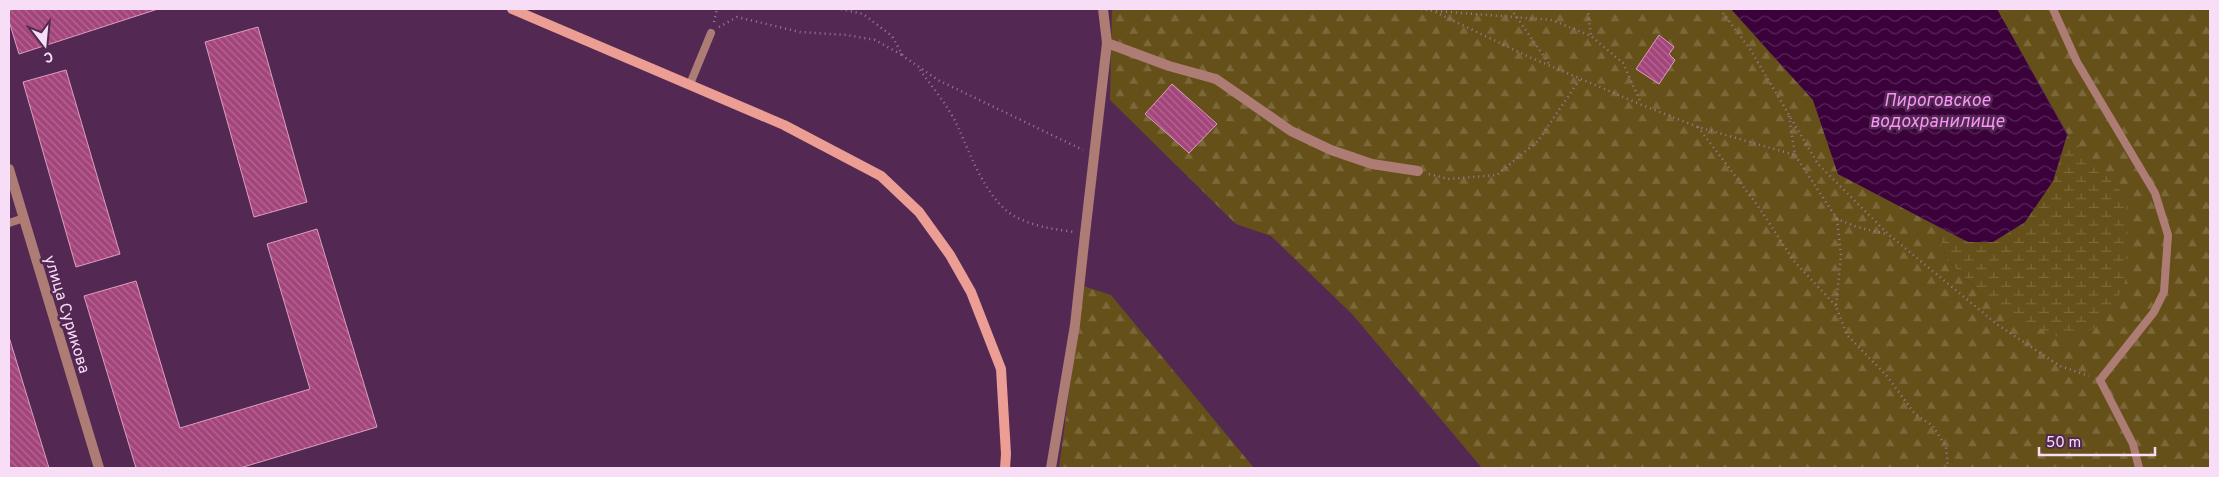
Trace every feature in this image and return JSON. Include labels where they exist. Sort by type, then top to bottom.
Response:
[{"type":"street","points":[[512,9],[784,125],[881,176],[919,212],[950,255],[971,292],[1001,369],[1006,454],[1005,468]]},
{"type":"street","points":[[1051,468],[1075,325],[1106,43],[1103,9]]},
{"type":"street","points":[[1106,43],[1169,66],[1216,79],[1292,131],[1331,150],[1372,164],[1418,171]]},
{"type":"street","name":"улица Сурикова","points":[[9,169],[99,468]]},
{"type":"lane","points":[[2053,9],[2077,62],[2155,193],[2168,235],[2164,292],[2154,312],[2100,380],[2133,444],[2139,468]]},
{"type":"lane","points":[[690,84],[712,33]]},
{"type":"lane","points":[[9,223],[24,218]]},
{"type":"path","points":[[841,9],[863,14],[892,36],[903,56]]},
{"type":"path","points":[[1421,9],[1552,20],[1591,36],[1623,63],[1642,105]]},
{"type":"path","points":[[1511,9],[1518,16],[1551,67]]},
{"type":"path","points":[[1590,9],[1588,12],[1591,36]]},
{"type":"path","points":[[1720,9],[1750,49],[1818,164],[1888,234],[1998,325],[2060,366],[2100,380]]},
{"type":"path","points":[[1433,11],[1551,67],[1642,105],[1698,127],[1795,154]]},
{"type":"path","points":[[712,33],[737,17],[800,32],[847,35],[876,40],[938,80],[1093,155]]},
{"type":"path","points":[[920,69],[958,126],[982,180],[998,201],[1016,218],[1042,227],[1085,234]]},
{"type":"path","points":[[1418,171],[1448,179],[1497,175],[1538,141],[1580,79]]},
{"type":"path","points":[[1788,115],[1795,154],[1836,219],[1841,255],[1836,306]]},
{"type":"path","points":[[1698,127],[1758,206],[1794,260],[1836,306],[1847,335],[1886,375],[1915,414],[1933,426],[1946,447],[1948,468]]},
{"type":"path","points":[[1836,219],[1857,228],[1888,234]]},
{"type":"green space","points":[[1112,9],[1731,9],[1813,100],[1838,174],[1937,226],[1946,259],[1977,289],[2093,179],[1997,9],[2210,9],[2210,468],[1482,468],[1352,314],[1271,236],[1236,224],[1110,100]]},
{"type":"green space","points":[[2067,135],[2098,164],[2126,198],[2127,237],[2125,282],[2112,310],[2093,329],[2060,338],[2003,311],[1977,289],[1946,259],[1937,226],[1968,242],[1993,242],[2025,222],[2053,181]]},
{"type":"green space","points":[[1083,286],[1111,295],[1254,468],[1059,468]]},
{"type":"water","name":"Пироговское водохранилище","points":[[1731,9],[1997,9],[2067,135],[2053,181],[2025,222],[1993,242],[1968,242],[1838,174],[1813,100]]},
{"type":"building","points":[[9,9],[158,9],[19,54],[9,21]]},
{"type":"building","points":[[258,27],[307,202],[254,217],[205,42]]},
{"type":"building","points":[[1659,35],[1674,47],[1669,54],[1675,60],[1659,84],[1636,69]]},
{"type":"building","points":[[66,70],[120,254],[76,267],[23,82]]},
{"type":"building","points":[[1172,84],[1217,124],[1189,153],[1145,114]]},
{"type":"building","points":[[317,229],[377,427],[240,468],[136,468],[84,296],[136,281],[180,428],[310,389],[267,244]]},
{"type":"building","points":[[9,337],[49,468],[9,468]]}]
